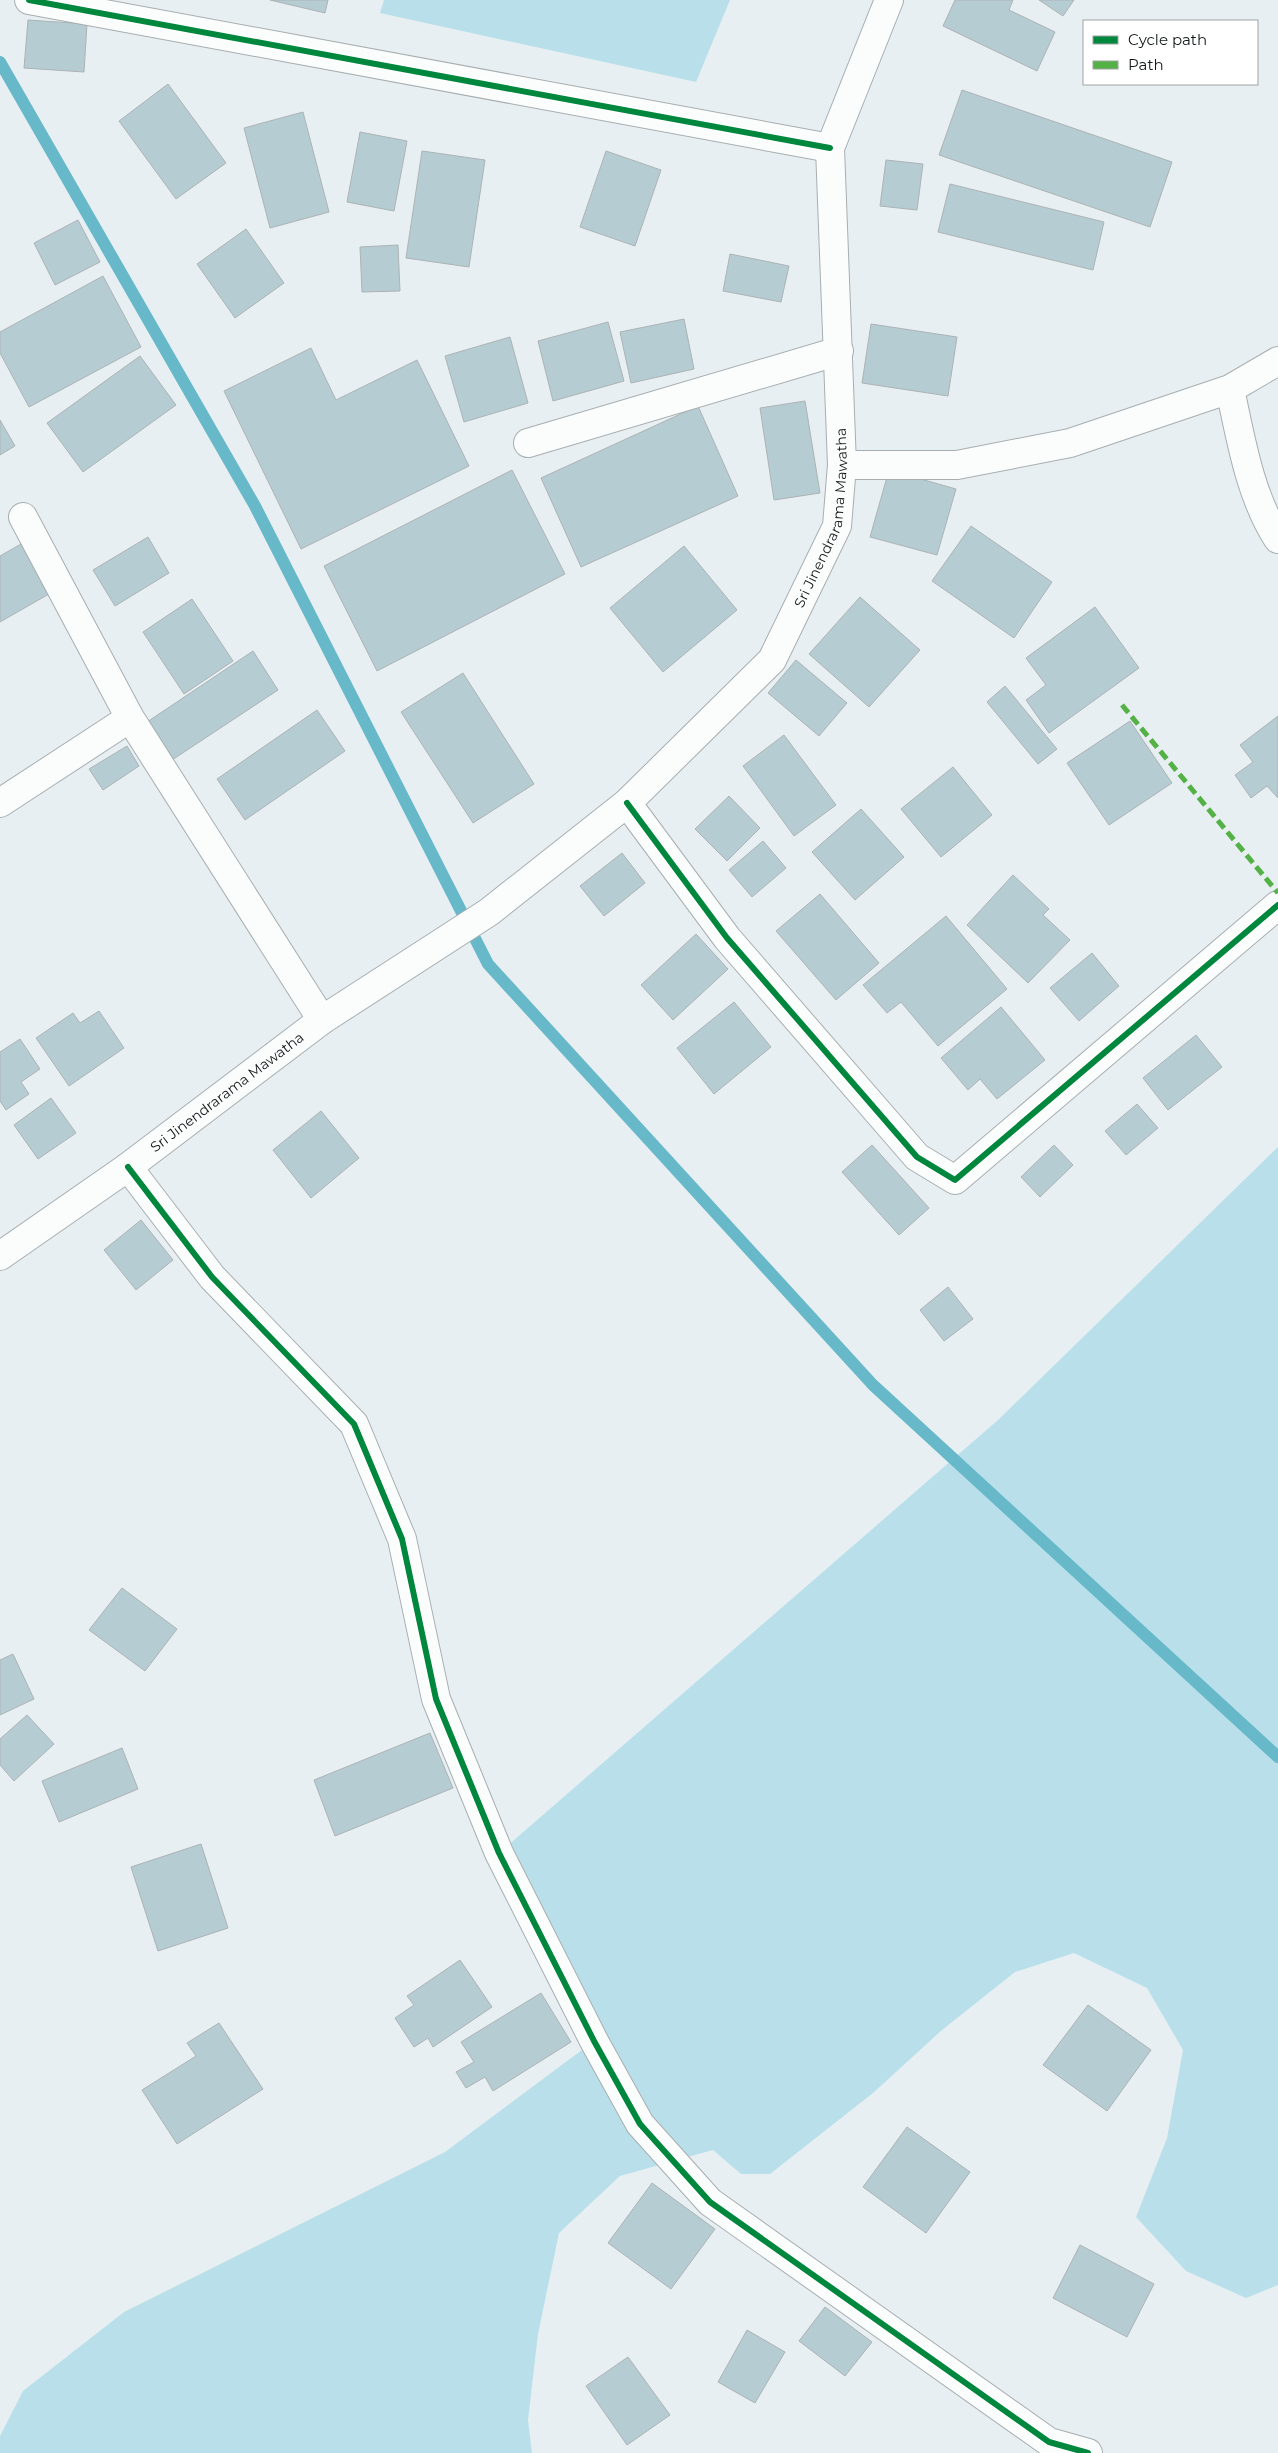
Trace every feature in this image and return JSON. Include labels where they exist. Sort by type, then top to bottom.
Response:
[{"type":"street","points":[[29,0],[830,148]]},
{"type":"street","name":"Sri Jinendrarama Mawatha","points":[[0,1256],[128,1168],[322,1020],[489,912],[627,803],[772,660],[837,526],[842,465],[830,148],[889,0]]},
{"type":"street","points":[[528,444],[839,351]]},
{"type":"street","points":[[842,465],[957,464],[1070,443],[1230,389],[1278,362]]},
{"type":"street","points":[[1230,389],[1242,444],[1265,519],[1278,539]]},
{"type":"street","points":[[24,516],[130,718],[322,1020]]},
{"type":"street","points":[[0,803],[130,718]]},
{"type":"street","points":[[627,803],[727,938],[752,967],[917,1157],[954,1180],[1278,905]]},
{"type":"street","points":[[128,1168],[212,1276],[354,1424],[402,1539],[436,1699],[499,1854],[594,2041],[640,2124],[710,2202],[1049,2442],[1088,2453]]},
{"type":"shaded area","points":[[384,0],[730,0],[696,82],[380,13]]},
{"type":"shaded area","points":[[1278,1147],[1278,2285],[1246,2298],[1186,2271],[1136,2217],[1167,2138],[1183,2050],[1147,1988],[1074,1953],[1015,1972],[942,2030],[873,2093],[770,2174],[741,2174],[713,2150],[620,2176],[559,2233],[538,2334],[528,2420],[532,2453],[0,2453],[0,2436],[23,2391],[124,2312],[445,2152],[594,2041],[499,1853],[998,1420]]},
{"type":"building","points":[[270,0],[328,0],[325,13]]},
{"type":"building","points":[[955,0],[1013,0],[1009,10],[1055,32],[1037,71],[943,26]]},
{"type":"building","points":[[1039,0],[1074,0],[1063,16]]},
{"type":"building","points":[[28,20],[87,24],[84,72],[24,68]]},
{"type":"building","points":[[168,84],[226,163],[176,199],[119,121]]},
{"type":"building","points":[[962,90],[1172,162],[1150,227],[939,155]]},
{"type":"building","points":[[303,112],[329,212],[270,228],[244,128]]},
{"type":"building","points":[[360,132],[407,141],[394,211],[347,202]]},
{"type":"building","points":[[422,151],[485,160],[469,267],[406,258]]},
{"type":"building","points":[[606,151],[661,170],[635,246],[580,227]]},
{"type":"building","points":[[886,160],[923,164],[917,210],[880,206]]},
{"type":"building","points":[[950,184],[1104,222],[1093,270],[938,232]]},
{"type":"building","points":[[78,220],[100,262],[55,285],[34,243]]},
{"type":"building","points":[[246,229],[284,283],[235,318],[197,264]]},
{"type":"building","points":[[398,245],[400,291],[362,292],[360,247]]},
{"type":"building","points":[[730,254],[789,266],[781,302],[723,291]]},
{"type":"building","points":[[103,276],[141,347],[29,407],[0,353],[0,332]]},
{"type":"building","points":[[684,319],[694,369],[631,383],[620,332]]},
{"type":"building","points":[[608,322],[624,381],[553,401],[538,341]]},
{"type":"building","points":[[871,324],[957,337],[948,396],[862,383]]},
{"type":"building","points":[[510,337],[528,403],[464,422],[445,356]]},
{"type":"building","points":[[311,348],[336,400],[417,360],[469,466],[301,549],[224,391]]},
{"type":"building","points":[[140,356],[176,405],[83,472],[47,423]]},
{"type":"building","points":[[805,401],[820,493],[774,500],[760,408]]},
{"type":"building","points":[[698,406],[738,496],[581,567],[541,478]]},
{"type":"building","points":[[0,420],[15,446],[0,455]]},
{"type":"building","points":[[512,470],[565,574],[377,671],[324,566]]},
{"type":"building","points":[[889,470],[956,489],[937,555],[870,537]]},
{"type":"building","points":[[971,526],[1052,582],[1014,638],[932,581]]},
{"type":"building","points":[[148,537],[169,573],[115,606],[93,570]]},
{"type":"building","points":[[21,544],[49,594],[0,622],[0,556]]},
{"type":"building","points":[[684,546],[737,610],[663,672],[610,608]]},
{"type":"building","points":[[860,597],[920,650],[869,707],[809,654]]},
{"type":"building","points":[[192,599],[233,661],[184,694],[143,632]]},
{"type":"building","points":[[1095,607],[1139,668],[1049,733],[1026,700],[1046,685],[1026,658]]},
{"type":"building","points":[[253,651],[278,690],[172,760],[147,722]]},
{"type":"building","points":[[796,660],[847,703],[819,736],[768,693]]},
{"type":"building","points":[[463,673],[534,784],[473,823],[401,712]]},
{"type":"building","points":[[1005,686],[1057,749],[1038,764],[987,702]]},
{"type":"building","points":[[317,710],[345,751],[245,820],[217,779]]},
{"type":"building","points":[[1278,716],[1278,798],[1267,786],[1251,798],[1235,775],[1253,762],[1240,745]]},
{"type":"building","points":[[1130,721],[1172,783],[1109,825],[1067,763]]},
{"type":"building","points":[[784,735],[836,805],[794,836],[743,766]]},
{"type":"building","points":[[127,746],[139,766],[103,790],[89,769]]},
{"type":"building","points":[[953,767],[992,815],[941,857],[901,809]]},
{"type":"building","points":[[729,796],[760,828],[727,861],[695,829]]},
{"type":"building","points":[[861,809],[904,857],[855,900],[812,852]]},
{"type":"building","points":[[763,841],[786,868],[752,897],[729,870]]},
{"type":"building","points":[[622,853],[645,883],[604,916],[580,886]]},
{"type":"building","points":[[1013,875],[1049,909],[1043,915],[1070,940],[1028,983],[967,925]]},
{"type":"building","points":[[820,894],[879,963],[836,1000],[776,931]]},
{"type":"building","points":[[946,916],[1007,989],[938,1046],[901,1002],[887,1013],[863,985]]},
{"type":"building","points":[[696,934],[728,969],[673,1020],[641,985]]},
{"type":"building","points":[[1092,953],[1119,986],[1079,1021],[1050,988]]},
{"type":"building","points":[[734,1002],[771,1047],[714,1094],[677,1048]]},
{"type":"building","points":[[1001,1007],[1045,1060],[997,1099],[980,1079],[968,1090],[941,1058]]},
{"type":"building","points":[[99,1011],[124,1048],[69,1086],[36,1038],[73,1013],[80,1023]]},
{"type":"building","points":[[1196,1035],[1222,1067],[1168,1110],[1143,1078]]},
{"type":"building","points":[[20,1039],[40,1069],[21,1082],[29,1094],[6,1110],[0,1101],[0,1052]]},
{"type":"building","points":[[51,1098],[76,1133],[38,1159],[14,1125]]},
{"type":"building","points":[[1137,1104],[1158,1128],[1126,1155],[1105,1131]]},
{"type":"building","points":[[321,1111],[359,1158],[311,1198],[273,1150]]},
{"type":"building","points":[[872,1145],[929,1208],[899,1235],[842,1172]]},
{"type":"building","points":[[1054,1145],[1073,1165],[1040,1197],[1021,1177]]},
{"type":"building","points":[[141,1220],[173,1260],[136,1290],[104,1250]]},
{"type":"building","points":[[948,1287],[973,1319],[944,1341],[920,1310]]},
{"type":"building","points":[[122,1588],[177,1629],[145,1671],[89,1630]]},
{"type":"building","points":[[13,1654],[34,1699],[0,1715],[0,1660]]},
{"type":"building","points":[[27,1715],[54,1744],[14,1781],[0,1765],[0,1739]]},
{"type":"building","points":[[430,1733],[453,1788],[335,1836],[314,1780]]},
{"type":"building","points":[[122,1748],[138,1789],[59,1822],[42,1781]]},
{"type":"building","points":[[201,1844],[228,1928],[158,1951],[131,1867]]},
{"type":"building","points":[[460,1960],[492,2007],[433,2047],[428,2038],[414,2047],[395,2018],[414,2005],[407,1996]]},
{"type":"building","points":[[541,1993],[571,2042],[493,2091],[485,2077],[466,2088],[456,2072],[474,2062],[461,2042]]},
{"type":"building","points":[[1088,2005],[1151,2050],[1107,2111],[1043,2065]]},
{"type":"building","points":[[219,2023],[263,2089],[177,2144],[142,2090],[196,2056],[187,2043]]},
{"type":"building","points":[[907,2127],[970,2172],[926,2233],[863,2187]]},
{"type":"building","points":[[652,2183],[715,2229],[671,2289],[608,2243]]},
{"type":"building","points":[[1080,2245],[1154,2284],[1127,2337],[1053,2298]]},
{"type":"building","points":[[825,2307],[872,2342],[845,2376],[799,2341]]},
{"type":"building","points":[[747,2330],[785,2352],[755,2403],[718,2382]]},
{"type":"building","points":[[628,2357],[670,2415],[627,2445],[586,2386]]},
{"type":"waterway","points":[[0,62],[255,506],[488,964],[873,1385],[1278,1757]]},
{"type":"marked path","points":[[1122,705],[1278,893]]},
{"type":"cycle path","points":[[29,0],[830,148]]},
{"type":"cycle path","points":[[627,803],[727,938],[917,1157],[955,1180],[1278,905]]},
{"type":"cycle path","points":[[128,1167],[212,1277],[354,1424],[402,1539],[436,1699],[499,1853],[594,2041],[640,2124],[710,2202],[1049,2442],[1088,2453]]}]
